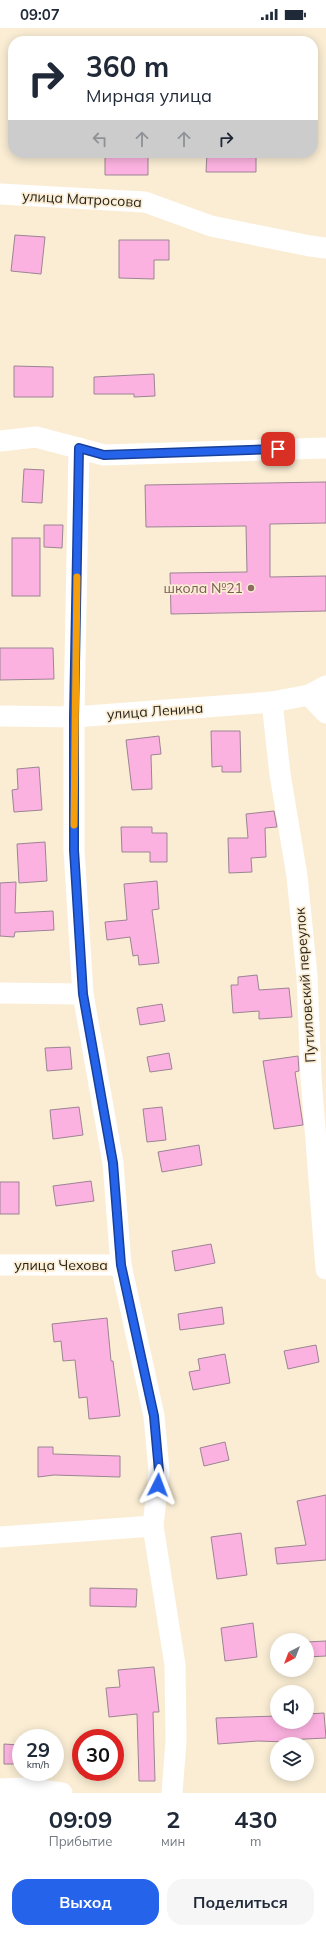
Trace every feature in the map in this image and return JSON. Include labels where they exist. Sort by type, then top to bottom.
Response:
[{"type":"street","name":"улица Матросова","points":[[0,194],[145,202],[212,226],[326,248]]},
{"type":"street","points":[[0,441],[36,437],[104,455],[326,448]]},
{"type":"street","points":[[79,448],[74,717],[74,850],[83,994],[113,1163],[121,1265],[154,1416],[159,1471],[153,1526],[175,1665],[176,1741],[172,1793]]},
{"type":"street","name":"улица Ленина","points":[[0,716],[74,717],[272,702],[317,690],[326,713]]},
{"type":"street","name":"Путиловский переулок","points":[[272,702],[280,774],[297,876],[307,976],[311,1084],[326,1269]]},
{"type":"street","points":[[0,993],[83,994]]},
{"type":"street","name":"улица Чехова","points":[[0,1266],[121,1265]]},
{"type":"street","points":[[0,1537],[153,1526]]},
{"type":"street","points":[[0,1789],[25,1788],[62,1793]]},
{"type":"building","points":[[105,158],[148,158],[148,175],[105,175]]},
{"type":"building","points":[[207,158],[256,158],[256,172],[206,172]]},
{"type":"building","points":[[15,235],[45,237],[41,274],[11,271]]},
{"type":"building","points":[[119,240],[169,240],[169,260],[154,260],[154,279],[119,278]]},
{"type":"building","points":[[14,366],[53,367],[53,397],[14,397]]},
{"type":"building","points":[[154,374],[155,396],[134,397],[134,394],[94,394],[94,377]]},
{"type":"building","points":[[24,469],[44,470],[42,503],[22,502]]},
{"type":"building","points":[[326,482],[326,523],[270,524],[270,577],[326,576],[326,611],[171,614],[170,573],[247,572],[246,526],[146,527],[145,485]]},
{"type":"building","points":[[44,525],[63,525],[62,548],[44,547]]},
{"type":"building","points":[[12,538],[40,538],[40,596],[12,596]]},
{"type":"building","points":[[0,648],[53,648],[54,679],[0,680]]},
{"type":"building","points":[[211,731],[240,731],[241,772],[222,772],[222,766],[212,767]]},
{"type":"building","points":[[159,736],[161,754],[151,755],[152,789],[132,790],[126,740]]},
{"type":"building","points":[[39,767],[42,810],[14,812],[12,790],[18,789],[17,769]]},
{"type":"building","points":[[274,811],[277,827],[265,828],[266,857],[251,858],[252,872],[229,873],[228,838],[248,838],[246,814]]},
{"type":"building","points":[[121,827],[152,827],[152,833],[167,833],[167,862],[150,862],[150,852],[122,852]]},
{"type":"building","points":[[45,842],[47,881],[19,883],[17,844]]},
{"type":"building","points":[[157,881],[159,909],[152,910],[159,963],[139,965],[138,955],[133,956],[130,937],[107,940],[105,922],[127,920],[124,884]]},
{"type":"building","points":[[16,882],[15,913],[53,911],[54,930],[15,932],[14,937],[0,936],[0,883]]},
{"type":"building","points":[[257,975],[259,990],[289,988],[292,1017],[259,1019],[259,1011],[233,1013],[231,985],[238,985],[238,977]]},
{"type":"building","points":[[162,1004],[165,1021],[140,1025],[137,1008]]},
{"type":"building","points":[[70,1047],[72,1069],[47,1071],[45,1048]]},
{"type":"building","points":[[169,1053],[172,1069],[150,1072],[147,1057]]},
{"type":"building","points":[[298,1056],[299,1071],[295,1072],[303,1125],[274,1129],[263,1061]]},
{"type":"building","points":[[79,1107],[83,1135],[53,1139],[50,1110]]},
{"type":"building","points":[[162,1107],[166,1140],[147,1142],[143,1109]]},
{"type":"building","points":[[199,1145],[202,1165],[162,1172],[158,1152]]},
{"type":"building","points":[[91,1181],[94,1201],[56,1206],[53,1186]]},
{"type":"building","points":[[0,1182],[19,1182],[19,1214],[0,1214]]},
{"type":"building","points":[[211,1244],[215,1263],[175,1271],[172,1251]]},
{"type":"building","points":[[222,1307],[224,1324],[180,1330],[178,1314]]},
{"type":"building","points":[[107,1318],[111,1361],[113,1361],[120,1416],[89,1419],[87,1397],[79,1398],[75,1360],[63,1361],[61,1341],[54,1342],[52,1324]]},
{"type":"building","points":[[316,1345],[319,1362],[288,1369],[284,1351]]},
{"type":"building","points":[[225,1354],[230,1383],[193,1390],[189,1372],[200,1370],[198,1359]]},
{"type":"building","points":[[225,1442],[229,1460],[204,1466],[200,1448]]},
{"type":"building","points":[[38,1447],[53,1447],[53,1454],[120,1456],[120,1477],[54,1475],[38,1477]]},
{"type":"building","points":[[326,1495],[326,1560],[277,1564],[275,1548],[306,1545],[297,1501]]},
{"type":"building","points":[[241,1533],[247,1575],[217,1579],[211,1537]]},
{"type":"building","points":[[90,1588],[137,1589],[136,1607],[90,1606]]},
{"type":"building","points":[[253,1623],[257,1657],[225,1661],[221,1628]]},
{"type":"building","points":[[326,1641],[326,1656],[314,1657],[314,1642]]},
{"type":"building","points":[[154,1667],[159,1712],[153,1712],[155,1781],[139,1781],[137,1714],[109,1717],[106,1688],[120,1687],[118,1670]]},
{"type":"building","points":[[324,1713],[326,1738],[270,1737],[270,1741],[218,1744],[216,1718],[270,1716],[270,1729],[314,1729],[314,1714]]},
{"type":"building","points":[[4,1744],[12,1745],[12,1764],[4,1764]]},
{"type":"slow traffic","points":[[74,825],[74,717],[77,577]]},
{"type":"place","name":"школа №21","points":[[251,588]]},
{"type":"route","points":[[158,1485],[159,1471],[154,1416],[121,1265],[113,1163],[83,994],[74,850],[74,717],[79,448],[104,455],[278,449]]}]
